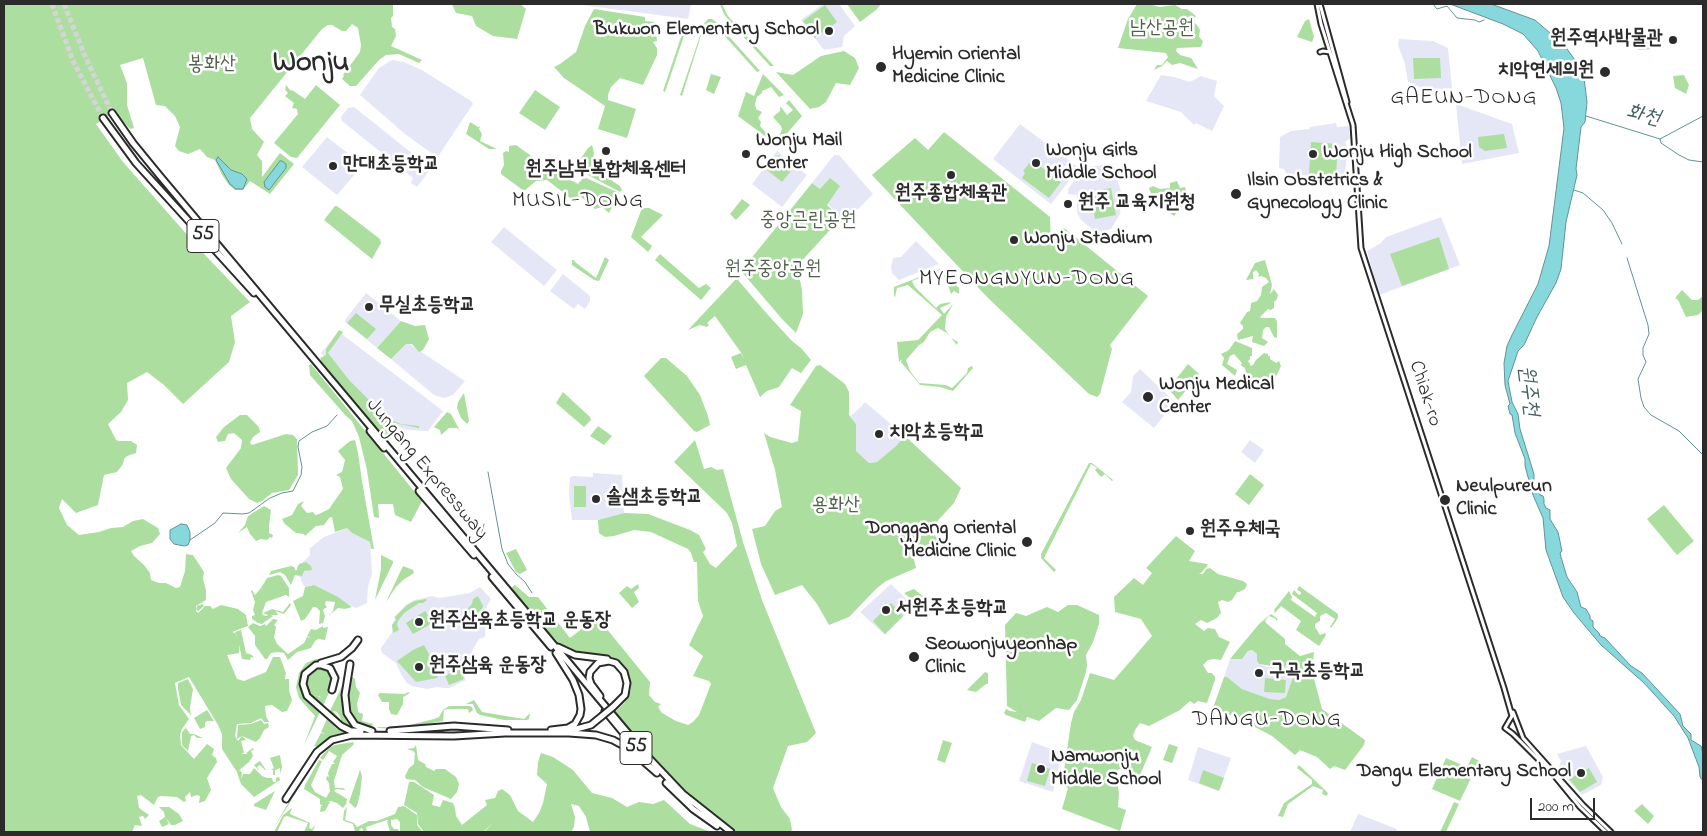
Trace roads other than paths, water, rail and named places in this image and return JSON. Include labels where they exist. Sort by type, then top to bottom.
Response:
[{"type":"highway","name":"Jungang Expressway","points":[[112,113],[149,163],[420,489],[547,636],[587,686],[670,782],[704,812],[731,832]]},
{"type":"highway","name":"Jungang Expressway","points":[[103,118],[136,163],[238,274],[305,351]]},
{"type":"highway","name":"Jungang Expressway","points":[[477,556],[657,773],[693,809],[726,832]]},
{"type":"highway","points":[[358,640],[341,657],[333,661],[314,664],[304,671],[301,684],[306,697],[332,720],[347,730],[454,736],[577,730],[591,725],[603,717],[627,696],[629,690],[628,676],[621,665],[609,659],[565,652],[558,648],[547,636]]},
{"type":"highway","points":[[547,731],[570,727],[578,720],[581,709],[579,695],[573,680],[556,653]]},
{"type":"highway","points":[[614,708],[625,695],[627,677],[616,663],[603,661],[593,667],[589,678],[591,684],[617,719]]},
{"type":"highway","points":[[350,664],[345,695],[347,714],[355,724],[375,733]]},
{"type":"highway","points":[[320,709],[304,690],[305,674],[316,666],[321,665],[330,668],[335,678],[332,690]]},
{"type":"highway","points":[[569,733],[585,729],[603,717]]},
{"type":"highway","points":[[286,799],[311,760],[324,746],[332,740],[346,736],[454,726],[525,732]]},
{"type":"highway","points":[[547,731],[596,735],[613,740],[633,752],[657,773]]},
{"type":"main road","name":"Chiak-ro","points":[[1318,4],[1327,45],[1353,125],[1361,248],[1504,688],[1512,716],[1508,727],[1553,774],[1580,807],[1606,832]]},
{"type":"main road","name":"Chiak-ro","points":[[1318,4],[1347,99],[1346,103]]},
{"type":"main road","points":[[1320,52],[1330,52]]},
{"type":"main road","name":"Chiak-ro","points":[[1504,688],[1523,738],[1583,805],[1611,832]]},
{"type":"water","points":[[1450,4],[1491,4],[1535,20],[1565,46],[1577,63],[1584,78],[1587,102],[1585,122],[1581,127],[1577,175],[1566,222],[1561,269],[1556,283],[1524,345],[1518,351],[1508,381],[1512,402],[1518,414],[1520,429],[1534,474],[1534,480],[1540,495],[1543,496],[1546,508],[1550,510],[1550,519],[1558,532],[1562,551],[1560,553],[1567,577],[1577,592],[1581,607],[1586,609],[1590,619],[1593,621],[1593,627],[1600,636],[1605,638],[1631,666],[1642,673],[1680,714],[1683,726],[1691,734],[1691,740],[1701,746],[1703,754],[1703,781],[1700,777],[1699,767],[1688,738],[1674,716],[1644,683],[1601,645],[1574,613],[1563,597],[1546,550],[1543,518],[1533,495],[1525,466],[1525,459],[1515,433],[1512,415],[1508,406],[1510,404],[1505,385],[1504,363],[1507,346],[1538,284],[1549,246],[1564,128],[1561,103],[1538,51],[1523,34],[1503,24]]},
{"type":"water","points":[[218,157],[231,170],[242,174],[247,179],[243,189],[236,189],[230,184],[216,160]]},
{"type":"water","points":[[280,161],[286,164],[286,168],[269,190],[265,187],[264,182]]},
{"type":"water","points":[[181,524],[187,525],[190,532],[188,545],[184,546],[174,544],[170,539],[170,530]]},
{"type":"waterway","points":[[1433,4],[1437,9],[1447,6],[1457,18],[1479,22],[1484,20]]},
{"type":"waterway","name":"화천","points":[[1586,116],[1660,139],[1703,116]]},
{"type":"waterway","points":[[1660,139],[1661,143],[1679,155],[1689,160],[1703,162]]},
{"type":"waterway","points":[[1574,190],[1583,193],[1603,210],[1612,223],[1622,244]]},
{"type":"waterway","points":[[1627,258],[1648,325],[1649,334],[1643,348],[1646,362],[1638,379],[1644,407],[1651,415],[1679,431],[1703,455]]},
{"type":"waterway","points":[[190,540],[215,523],[223,513],[249,513],[270,498],[293,491],[301,475],[302,467],[298,447],[299,441],[312,432],[327,426],[337,415]]},
{"type":"waterway","points":[[488,472],[502,549],[508,564],[525,582],[532,593]]},
{"type":"waterway","points":[[475,547],[480,539],[484,524]]},
{"type":"tunnel","points":[[52,4],[73,61],[103,118]]},
{"type":"tunnel","points":[[64,4],[85,56],[112,113]]},
{"type":"place","name":"Bukwon Elementary School","points":[[829,31]]},
{"type":"place","name":"원주역사박물관","points":[[1673,40]]},
{"type":"place","name":"Hyemin Oriental Medicine Clinic","points":[[881,67]]},
{"type":"place","name":"치악연세의원","points":[[1605,72]]},
{"type":"place","name":"원주남부복합체육센터","points":[[606,151]]},
{"type":"place","name":"Wonju Mail Center","points":[[746,154]]},
{"type":"place","name":"Wonju High School","points":[[1313,154]]},
{"type":"place","name":"Wonju Girls Middle School","points":[[1036,163]]},
{"type":"place","name":"만대초등학교","points":[[333,166]]},
{"type":"place","name":"원주종합체육관","points":[[951,175]]},
{"type":"place","name":"Ilsin Obstetrics & Gynecology Clinic","points":[[1236,194]]},
{"type":"place","name":"원주 교육지원청","points":[[1068,204]]},
{"type":"place","name":"Wonju Stadium","points":[[1014,240]]},
{"type":"place","name":"무실초등학교","points":[[369,307]]},
{"type":"place","name":"Wonju Medical Center","points":[[1148,397]]},
{"type":"place","name":"치악초등학교","points":[[879,434]]},
{"type":"place","name":"솔샘초등학교","points":[[596,499]]},
{"type":"place","name":"Neulpureun Clinic","points":[[1445,500]]},
{"type":"place","name":"원주우체국","points":[[1190,531]]},
{"type":"place","name":"Donggang Oriental Medicine Clinic","points":[[1027,542]]},
{"type":"place","name":"서원주초등학교","points":[[886,610]]},
{"type":"place","name":"원주삼육초등학교 운동장","points":[[419,622]]},
{"type":"place","name":"Seowonjuyeonhap Clinic","points":[[914,657]]},
{"type":"place","name":"원주삼육 운동장","points":[[419,667]]},
{"type":"place","name":"구곡초등학교","points":[[1259,673]]},
{"type":"place","name":"Namwonju Middle School","points":[[1041,769]]},
{"type":"place","name":"Dangu Elementary School","points":[[1581,773]]},
{"type":"district","name":"Wonju","points":[[311,65]]},
{"type":"district","name":"GAEUN-DONG","points":[[1464,99]]},
{"type":"district","name":"MUSIL-DONG","points":[[578,202]]},
{"type":"district","name":"MYEONGNYUN-DONG","points":[[1027,280]]},
{"type":"district","name":"DANGU-DONG","points":[[1267,721]]},
{"type":"park label","name":"남산공원","points":[[1162,30]]},
{"type":"park label","name":"봉화산","points":[[212,66]]},
{"type":"park label","name":"중앙근린공원","points":[[808,222]]},
{"type":"park label","name":"원주중앙공원","points":[[773,271]]},
{"type":"park label","name":"용화산","points":[[836,507]]},
{"type":"water label","name":"원주천","points":[[1527,391]]}]
